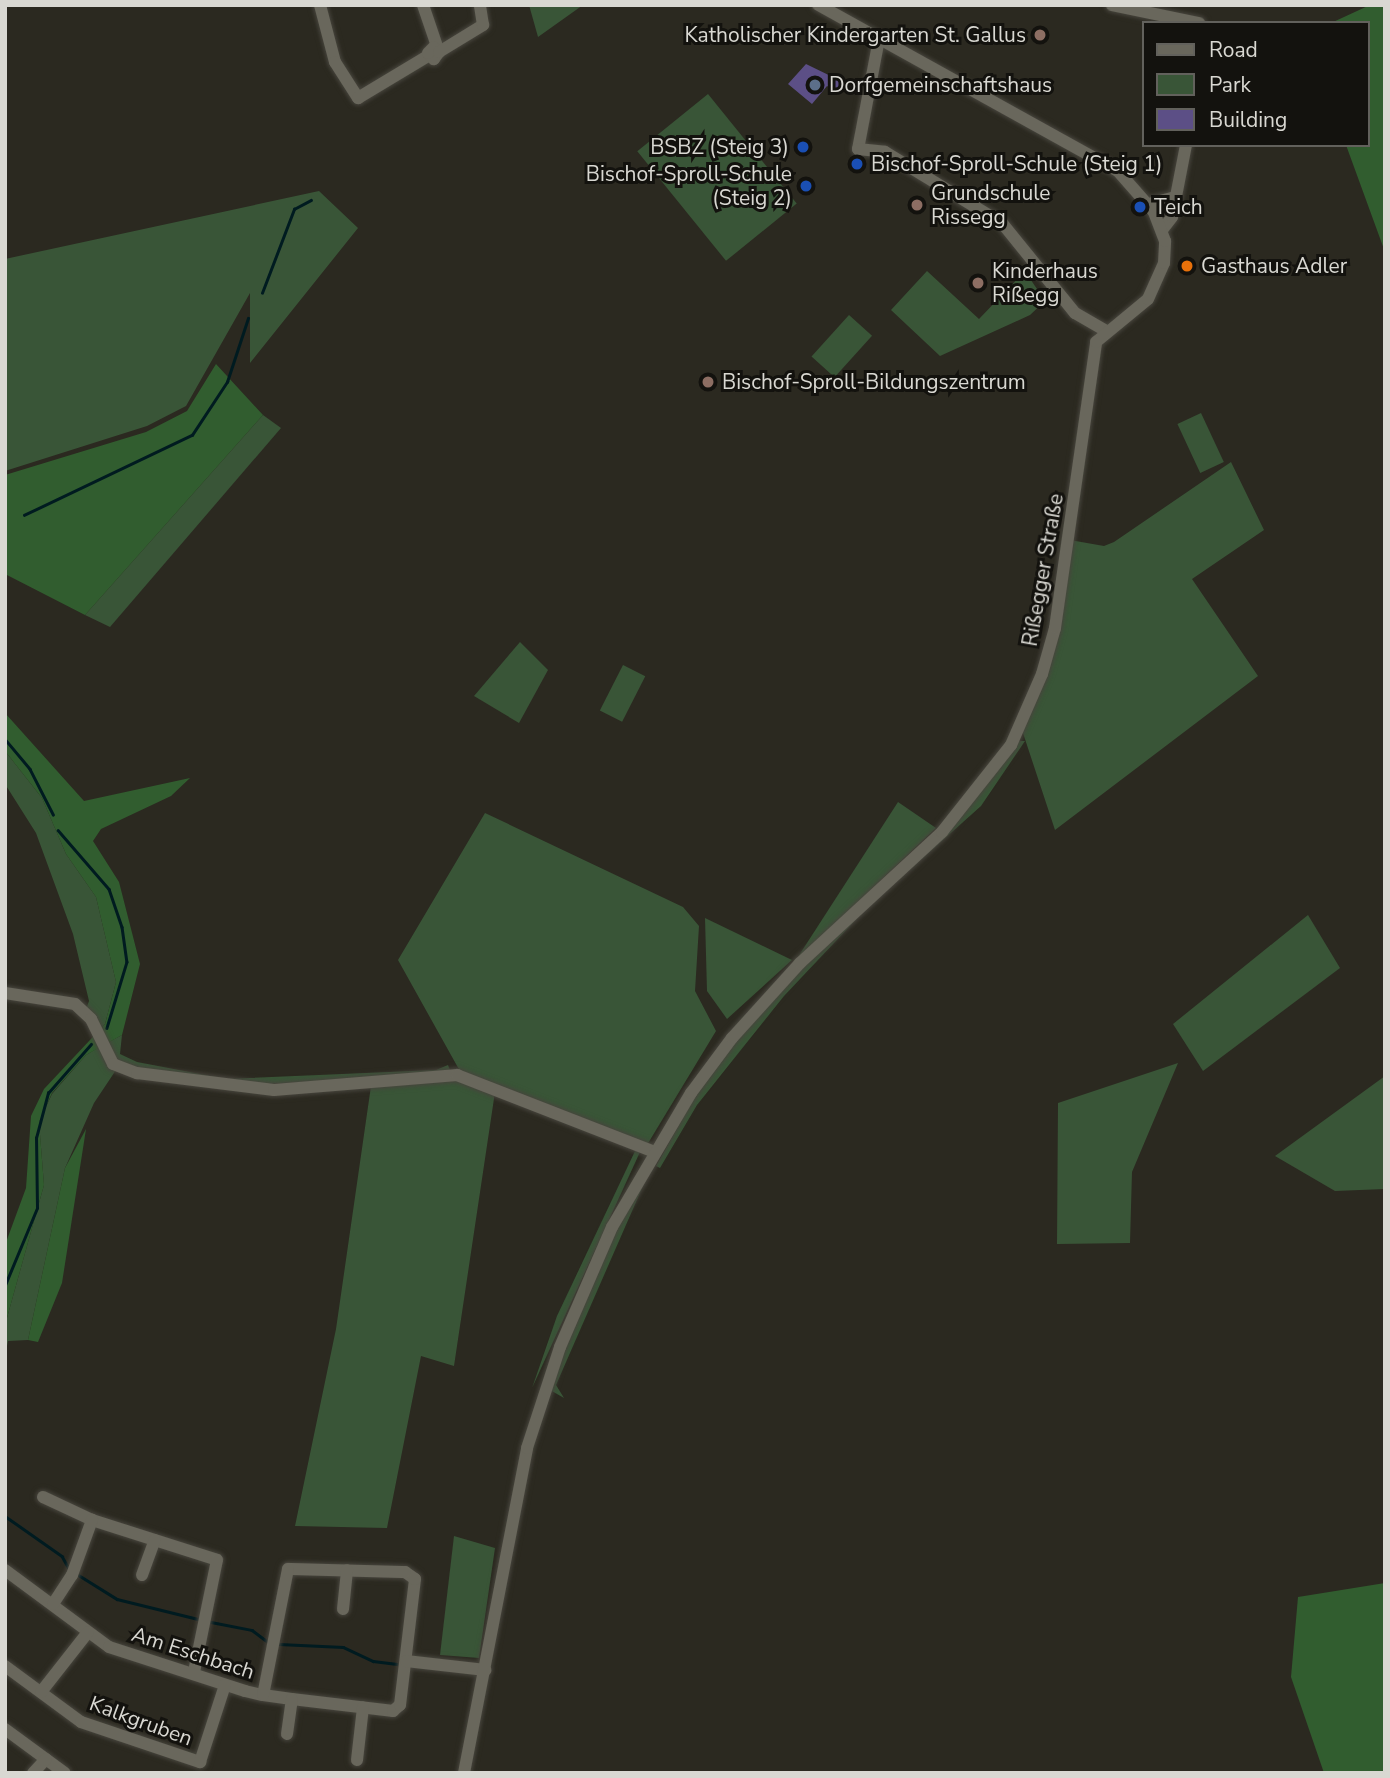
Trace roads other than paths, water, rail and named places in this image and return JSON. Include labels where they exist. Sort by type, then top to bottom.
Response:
[{"type":"street","points":[[320,5],[335,62],[358,98],[483,25],[480,5]]},
{"type":"street","points":[[424,5],[434,52]]},
{"type":"street","points":[[817,5],[879,39],[1032,128],[1105,163],[1149,204],[1162,230],[1164,263],[1153,292],[1104,330],[1075,313],[1002,223],[885,152],[858,149],[879,39]]},
{"type":"street","points":[[1112,5],[1191,21]]},
{"type":"street","points":[[1162,230],[1171,222],[1186,147]]},
{"type":"street","points":[[1149,204],[1176,197]]},
{"type":"street","name":"Rißegger Straße","points":[[464,1773],[506,1547],[544,1393],[612,1227],[655,1152],[732,1038],[800,963],[963,809],[1021,727],[1055,628],[1094,349],[1104,330]]},
{"type":"street","points":[[5,993],[75,1004],[91,1019],[113,1064],[136,1073],[274,1090],[457,1075],[655,1152]]},
{"type":"street","points":[[43,1497],[92,1520],[217,1560],[194,1672]]},
{"type":"street","points":[[53,1604],[72,1575],[92,1520]]},
{"type":"street","points":[[142,1575],[155,1540]]},
{"type":"street","points":[[263,1695],[288,1569],[347,1570],[343,1609]]},
{"type":"street","name":"Am Eschbach","points":[[5,1570],[109,1647],[263,1695],[393,1711],[400,1705],[415,1578],[405,1572],[347,1570]]},
{"type":"street","points":[[41,1692],[88,1632]]},
{"type":"street","points":[[406,1661],[485,1670]]},
{"type":"street","name":"Kalkgruben","points":[[5,1666],[81,1721],[200,1762],[225,1685]]},
{"type":"street","points":[[287,1734],[292,1699]]},
{"type":"street","points":[[357,1760],[363,1707]]},
{"type":"street","points":[[5,1729],[65,1773]]},
{"type":"street","points":[[33,1773],[46,1759]]},
{"type":"waterway","points":[[262,293],[294,209],[311,200]]},
{"type":"waterway","points":[[24,515],[192,435],[227,382],[248,318]]},
{"type":"waterway","points":[[5,739],[30,769],[53,814]]},
{"type":"waterway","points":[[58,830],[109,889],[122,927],[127,962],[107,1028]]},
{"type":"waterway","points":[[5,1285],[37,1208],[36,1138],[48,1093],[91,1044]]},
{"type":"waterway","points":[[5,1516],[62,1556],[68,1567]]},
{"type":"waterway","points":[[77,1574],[117,1599],[198,1619]]},
{"type":"waterway","points":[[211,1622],[252,1630],[268,1642]]},
{"type":"waterway","points":[[279,1644],[343,1647],[373,1661],[397,1664]]},
{"type":"place","name":"Katholischer Kindergarten St. Gallus","points":[[1040,35]]},
{"type":"place","name":"Dorfgemeinschaftshaus","points":[[815,85]]},
{"type":"place","name":"BSBZ (Steig 3)","points":[[803,147]]},
{"type":"place","name":"Bischof-Sproll-Schule (Steig 1)","points":[[857,164]]},
{"type":"place","name":"Bischof-Sproll-Schule (Steig 2)","points":[[806,186]]},
{"type":"place","name":"Grundschule Rissegg","points":[[917,205]]},
{"type":"place","name":"Teich","points":[[1140,207]]},
{"type":"place","name":"Gasthaus Adler","points":[[1187,266]]},
{"type":"place","name":"Kinderhaus Rißegg","points":[[978,283]]},
{"type":"place","name":"Bischof-Sproll-Bildungszentrum","points":[[708,382]]}]
